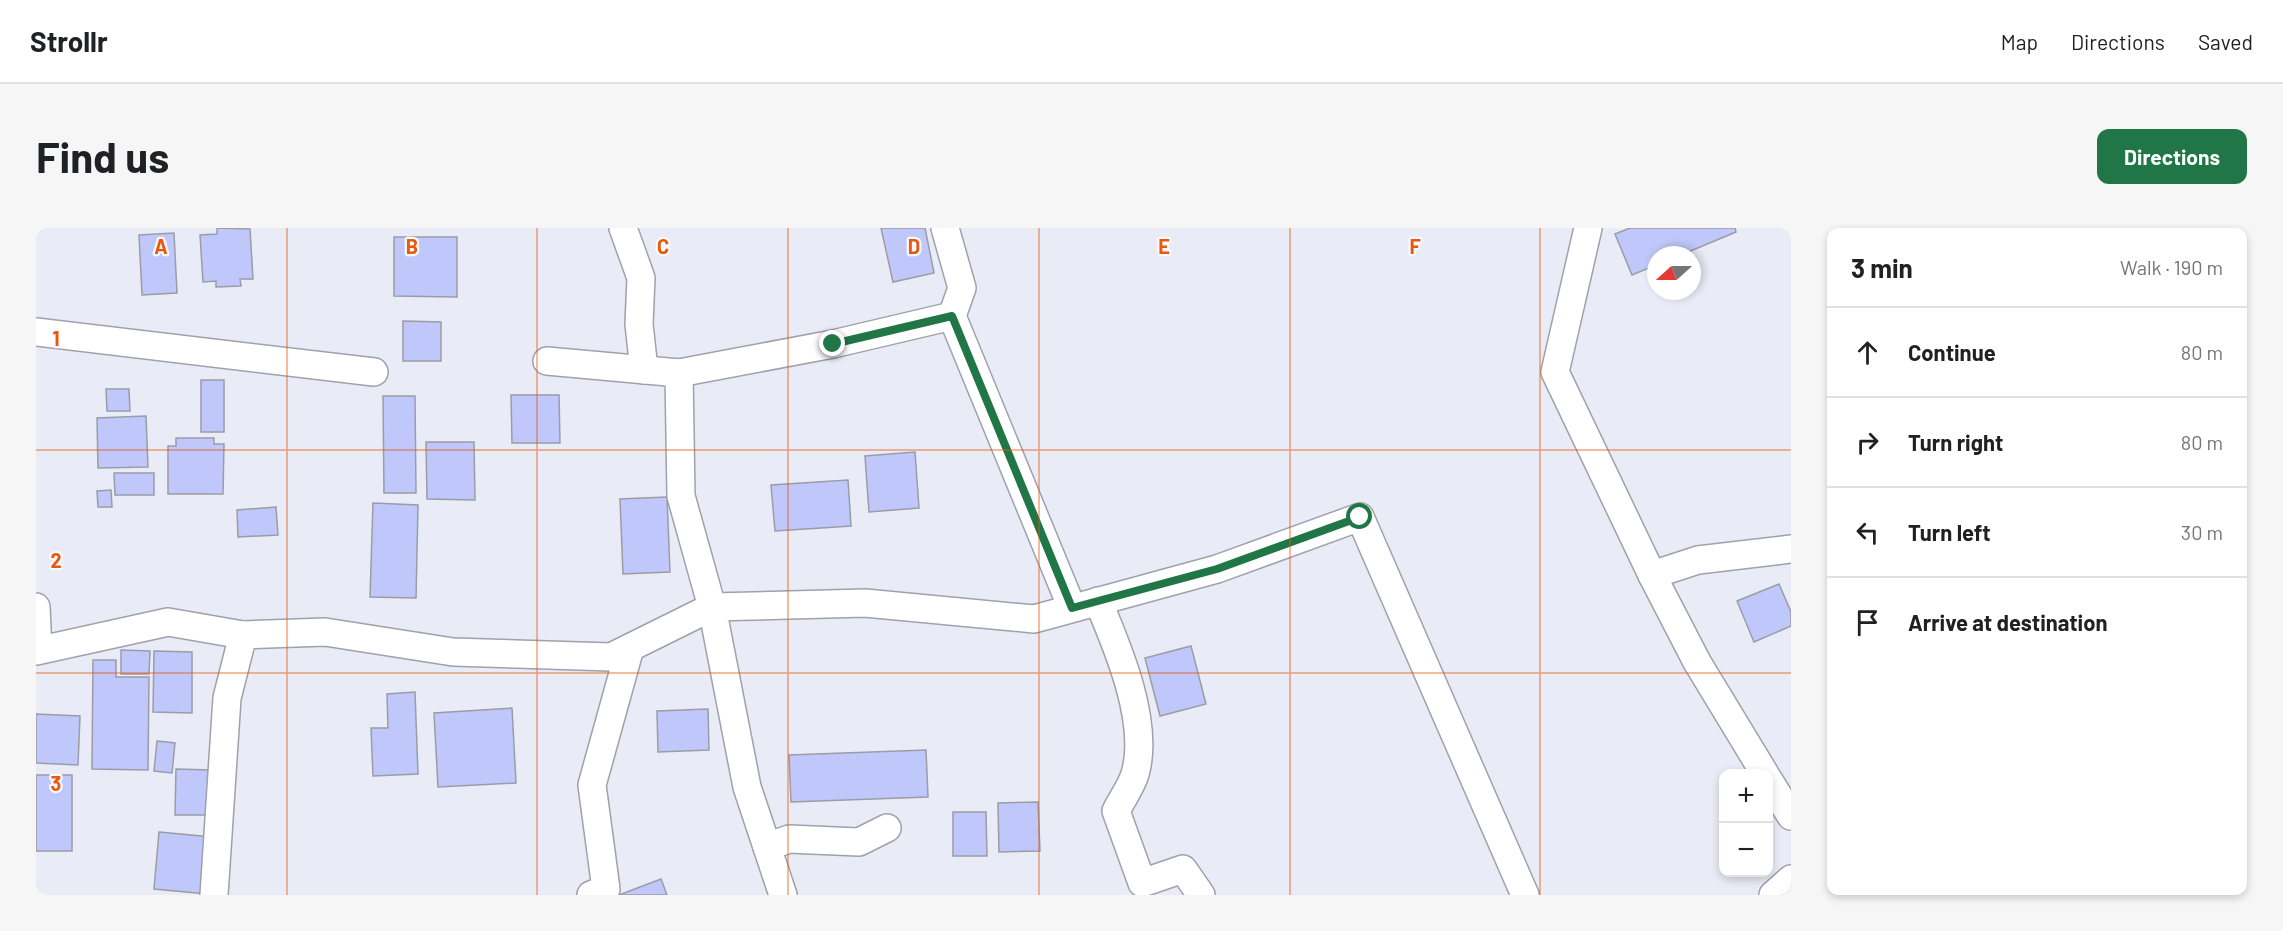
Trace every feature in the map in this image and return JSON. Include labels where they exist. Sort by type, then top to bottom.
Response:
[{"type":"street","points":[[623,228],[641,278],[639,324],[644,370]]},
{"type":"street","points":[[945,228],[962,288],[952,316],[1072,608]]},
{"type":"street","points":[[1588,228],[1555,372],[1652,575],[1697,662],[1762,769]]},
{"type":"street","points":[[547,361],[679,373],[833,344],[952,316]]},
{"type":"street","points":[[36,332],[374,372]]},
{"type":"street","points":[[679,373],[681,496],[712,607],[747,787],[783,895]]},
{"type":"street","points":[[36,607],[37,650],[168,622],[243,635],[325,632],[464,653],[611,657],[712,607],[865,603],[1034,619],[1217,569],[1360,517],[1525,895]]},
{"type":"street","points":[[1652,575],[1698,560],[1791,549]]},
{"type":"street","points":[[1098,601],[1119,651],[1135,712],[1139,743],[1134,774],[1116,812],[1142,883],[1183,869],[1201,895]]},
{"type":"street","points":[[214,895],[227,698],[243,635]]},
{"type":"street","points":[[591,895],[606,889],[592,785],[630,648]]},
{"type":"street","points":[[1773,787],[1791,816]]},
{"type":"street","points":[[767,847],[789,839],[859,842],[886,828]]},
{"type":"street","points":[[1773,895],[1791,879]]},
{"type":"building","points":[[217,228],[250,229],[253,279],[240,279],[241,286],[216,287],[216,281],[203,282],[200,235],[217,234]]},
{"type":"building","points":[[881,228],[925,228],[934,273],[893,282]]},
{"type":"building","points":[[1630,228],[1735,228],[1736,232],[1701,247],[1647,246],[1647,269],[1632,275],[1615,234]]},
{"type":"building","points":[[174,233],[177,293],[142,295],[139,235]]},
{"type":"building","points":[[394,237],[457,237],[457,297],[394,296]]},
{"type":"building","points":[[403,321],[441,322],[441,361],[403,361]]},
{"type":"building","points":[[201,380],[224,380],[224,432],[201,432]]},
{"type":"building","points":[[106,389],[129,389],[130,411],[107,411]]},
{"type":"building","points":[[511,395],[559,395],[560,443],[512,443]]},
{"type":"building","points":[[383,396],[415,396],[416,493],[384,493]]},
{"type":"building","points":[[146,416],[148,467],[98,468],[97,418]]},
{"type":"building","points":[[176,438],[214,438],[214,444],[224,444],[223,494],[168,494],[168,446],[176,446]]},
{"type":"building","points":[[426,442],[474,442],[475,500],[427,499]]},
{"type":"building","points":[[915,452],[919,508],[869,512],[865,456]]},
{"type":"building","points":[[114,473],[154,473],[154,495],[115,495]]},
{"type":"building","points":[[848,480],[851,526],[775,531],[771,485]]},
{"type":"building","points":[[111,490],[112,507],[98,507],[97,491]]},
{"type":"building","points":[[667,497],[670,572],[623,574],[620,499]]},
{"type":"building","points":[[373,503],[418,505],[416,598],[370,597]]},
{"type":"building","points":[[276,507],[278,535],[238,537],[237,510]]},
{"type":"building","points":[[1779,584],[1791,612],[1791,626],[1754,642],[1737,601]]},
{"type":"building","points":[[1191,646],[1206,704],[1160,716],[1145,658]]},
{"type":"building","points":[[121,650],[150,651],[149,674],[121,674]]},
{"type":"building","points":[[154,651],[192,652],[192,713],[153,712]]},
{"type":"building","points":[[93,660],[116,660],[116,677],[149,677],[148,770],[92,769]]},
{"type":"building","points":[[415,692],[418,774],[373,776],[371,728],[388,728],[387,694]]},
{"type":"building","points":[[512,708],[516,783],[438,787],[434,713]]},
{"type":"building","points":[[708,709],[709,750],[658,752],[657,711]]},
{"type":"building","points":[[36,714],[80,716],[78,765],[36,763]]},
{"type":"building","points":[[157,741],[175,743],[172,773],[154,771]]},
{"type":"building","points":[[926,750],[928,797],[791,802],[789,755]]},
{"type":"building","points":[[176,769],[211,770],[211,815],[175,815]]},
{"type":"building","points":[[36,775],[72,775],[72,851],[36,851]]},
{"type":"building","points":[[1038,802],[1040,851],[999,852],[998,803]]},
{"type":"building","points":[[953,812],[986,812],[987,856],[953,856]]},
{"type":"building","points":[[159,832],[212,837],[207,894],[154,889]]},
{"type":"building","points":[[661,879],[667,895],[619,895]]},
{"type":"route","points":[[833,344],[952,316],[1072,608],[1217,569],[1360,517]]}]
